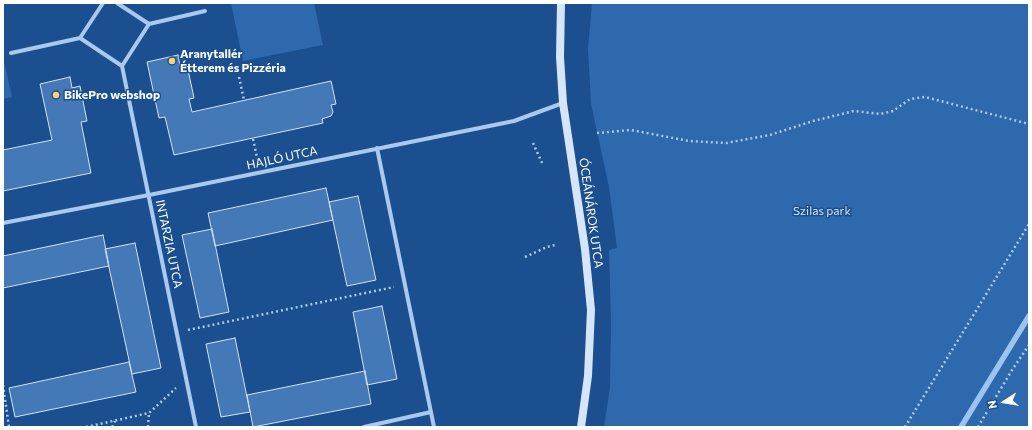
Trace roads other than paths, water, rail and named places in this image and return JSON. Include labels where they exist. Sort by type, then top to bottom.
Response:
[{"type":"street","points":[[11,53],[80,38],[103,3]]},
{"type":"street","points":[[117,3],[149,24]]},
{"type":"street","name":"ÓCEÁNÁROK UTCA","points":[[561,3],[560,57],[563,104],[585,249],[591,310],[588,376],[581,427]]},
{"type":"street","points":[[80,38],[122,66],[149,24],[205,12]]},
{"type":"street","name":"INTARZIA UTCA","points":[[122,66],[178,333],[196,427]]},
{"type":"street","name":"HAJLÓ UTCA","points":[[3,223],[260,173],[514,121],[563,104]]},
{"type":"street","points":[[377,148],[434,427]]},
{"type":"street","points":[[364,427],[431,412]]},
{"type":"waterway","points":[[961,427],[1029,316]]},
{"type":"place","name":"Aranytallér Étterem és Pizzéria","points":[[172,61]]},
{"type":"place","name":"BikePro webshop","points":[[56,95]]},
{"type":"park label","name":"Szilas park","points":[[822,211]]}]
